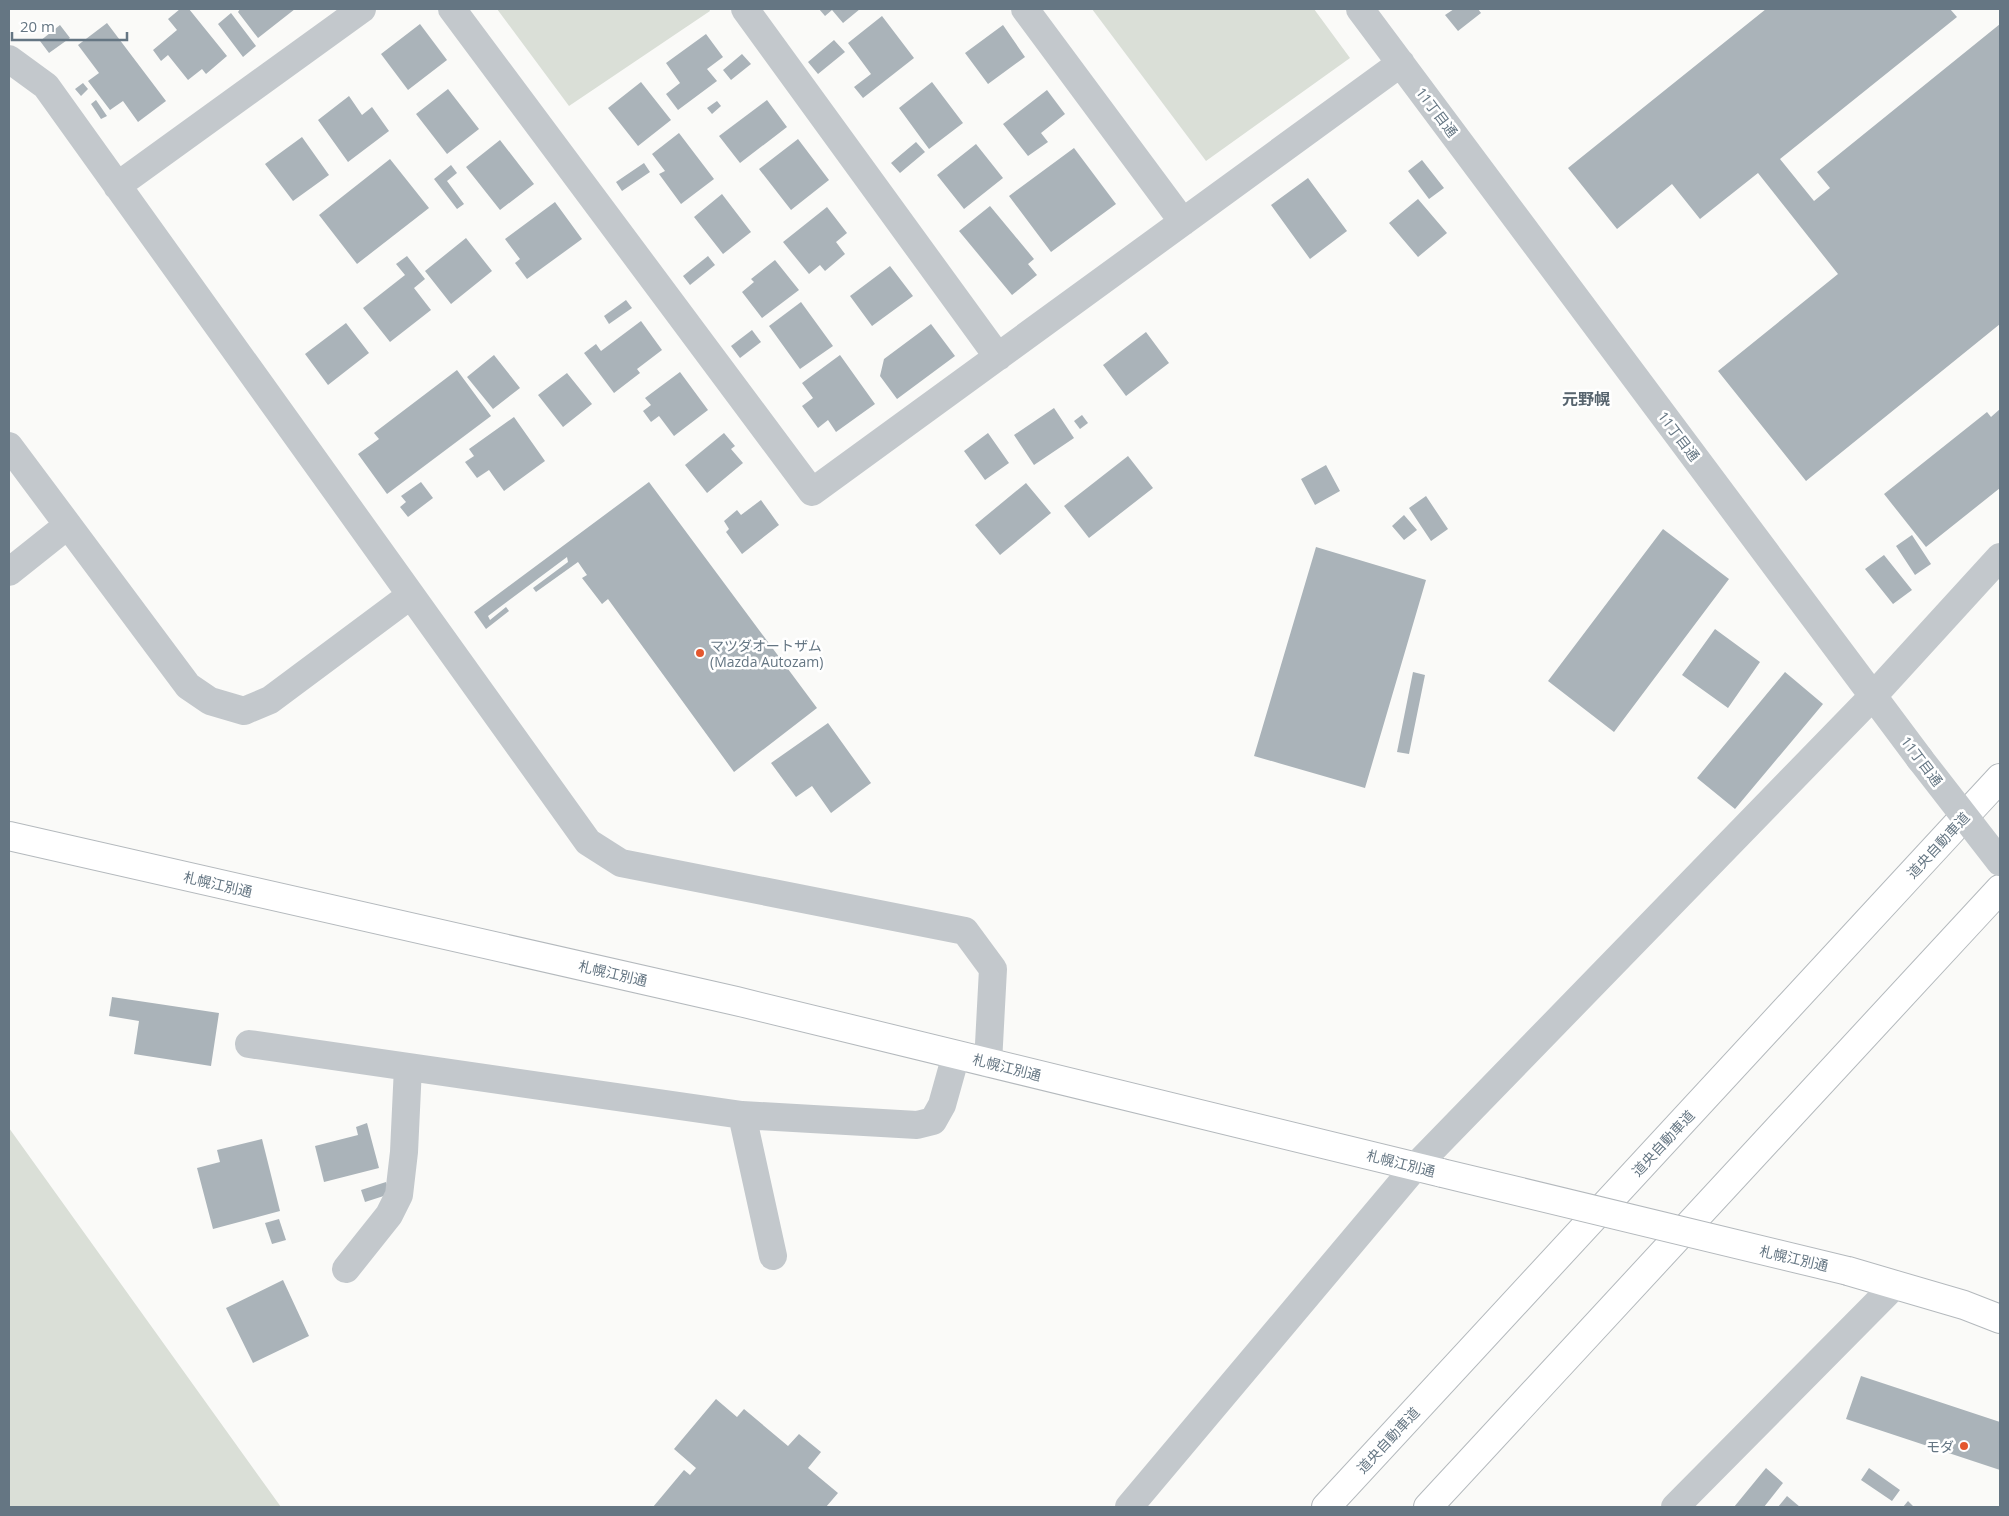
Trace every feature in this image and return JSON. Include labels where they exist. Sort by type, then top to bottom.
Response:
[{"type":"highway","name":"道央自動車道","points":[[1326,1507],[2000,778]]},
{"type":"highway","name":"札幌江別通","points":[[9,836],[736,1001],[956,1054],[1848,1271],[1964,1305],[2000,1319]]},
{"type":"highway","points":[[1428,1507],[2000,889]]},
{"type":"street","points":[[117,186],[362,9]]},
{"type":"street","points":[[452,9],[812,492],[1401,63]]},
{"type":"street","points":[[745,9],[998,357]]},
{"type":"street","points":[[1025,9],[1183,222]]},
{"type":"street","name":"11丁目通","points":[[1360,9],[1920,759],[2000,862]]},
{"type":"street","points":[[9,59],[46,86],[588,842],[621,863],[965,931],[993,969],[988,1063]]},
{"type":"street","points":[[9,446],[188,686],[210,701],[244,711],[270,700],[411,595]]},
{"type":"street","points":[[9,572],[68,525]]},
{"type":"street","points":[[1129,1507],[1415,1167],[1873,696],[2000,557]]},
{"type":"street","points":[[250,1044],[742,1115],[917,1125],[933,1121],[942,1105],[956,1054]]},
{"type":"street","points":[[346,1269],[389,1215],[399,1195],[404,1152],[408,1067]]},
{"type":"street","points":[[742,1115],[773,1256]]},
{"type":"street","points":[[1675,1507],[1895,1286]]},
{"type":"shaded area","points":[[497,9],[709,9],[710,11],[569,106]]},
{"type":"shaded area","points":[[1092,9],[1314,9],[1350,58],[1206,161]]},
{"type":"shaded area","points":[[9,1128],[281,1507],[9,1507]]},
{"type":"building","points":[[180,9],[189,9],[227,56],[206,74],[202,69],[188,80],[168,55],[161,61],[153,50],[177,30],[168,19]]},
{"type":"building","points":[[240,9],[295,9],[258,38],[238,12]]},
{"type":"building","points":[[819,9],[860,9],[843,23],[832,10],[825,16]]},
{"type":"building","points":[[1454,9],[1478,9],[1481,13],[1458,31],[1445,15]]},
{"type":"building","points":[[1766,9],[1950,9],[1957,17],[1780,159],[1814,201],[1830,188],[1817,172],[2000,24],[2000,324],[1806,481],[1718,371],[1838,274],[1758,173],[1700,219],[1672,184],[1617,229],[1568,168]]},
{"type":"building","points":[[231,13],[256,46],[243,57],[218,24]]},
{"type":"building","points":[[882,16],[914,58],[863,98],[854,87],[871,74],[848,43]]},
{"type":"building","points":[[107,23],[166,101],[138,122],[123,101],[110,110],[88,81],[99,73],[78,45]]},
{"type":"building","points":[[420,24],[447,60],[408,90],[381,54]]},
{"type":"building","points":[[60,25],[70,38],[49,53],[40,41]]},
{"type":"building","points":[[1003,25],[1025,57],[988,84],[965,53]]},
{"type":"building","points":[[706,34],[723,57],[707,69],[717,81],[678,110],[666,94],[680,83],[666,63]]},
{"type":"building","points":[[834,40],[845,52],[818,74],[808,62]]},
{"type":"building","points":[[742,54],[751,64],[731,80],[723,70]]},
{"type":"building","points":[[641,82],[671,120],[638,146],[608,108]]},
{"type":"building","points":[[932,82],[963,123],[929,149],[899,108]]},
{"type":"building","points":[[83,83],[88,89],[81,96],[75,89]]},
{"type":"building","points":[[448,89],[479,129],[447,154],[416,114]]},
{"type":"building","points":[[1047,90],[1065,114],[1041,133],[1048,142],[1028,156],[1003,124]]},
{"type":"building","points":[[349,96],[362,115],[372,107],[389,131],[348,162],[318,120]]},
{"type":"building","points":[[96,100],[107,116],[101,119],[91,104]]},
{"type":"building","points":[[767,100],[787,127],[740,163],[719,136]]},
{"type":"building","points":[[717,101],[721,106],[712,114],[707,108]]},
{"type":"building","points":[[679,133],[714,179],[681,204],[659,174],[665,171],[652,154]]},
{"type":"building","points":[[302,137],[329,175],[293,201],[265,164]]},
{"type":"building","points":[[798,139],[829,180],[791,210],[759,169]]},
{"type":"building","points":[[500,140],[534,184],[500,210],[466,167]]},
{"type":"building","points":[[916,142],[925,152],[900,173],[891,163]]},
{"type":"building","points":[[976,144],[1003,178],[964,209],[937,175]]},
{"type":"building","points":[[1074,148],[1116,204],[1051,252],[1009,196]]},
{"type":"building","points":[[390,159],[429,208],[357,264],[319,215]]},
{"type":"building","points":[[1422,160],[1444,188],[1429,199],[1408,171]]},
{"type":"building","points":[[644,163],[650,172],[622,191],[616,182]]},
{"type":"building","points":[[451,165],[457,173],[447,181],[464,204],[457,209],[434,179]]},
{"type":"building","points":[[1308,178],[1347,231],[1310,259],[1271,205]]},
{"type":"building","points":[[722,194],[751,232],[723,254],[694,217]]},
{"type":"building","points":[[1418,199],[1447,233],[1418,257],[1389,223]]},
{"type":"building","points":[[555,202],[582,239],[527,279],[515,263],[520,259],[505,239]]},
{"type":"building","points":[[990,206],[1034,259],[1028,264],[1037,275],[1012,295],[959,231]]},
{"type":"building","points":[[827,207],[847,233],[836,242],[845,254],[825,271],[820,265],[809,274],[783,242]]},
{"type":"building","points":[[466,238],[492,271],[451,304],[425,271]]},
{"type":"building","points":[[407,256],[425,279],[414,288],[431,310],[390,342],[363,308],[405,275],[396,264]]},
{"type":"building","points":[[708,256],[715,265],[690,285],[683,276]]},
{"type":"building","points":[[775,260],[799,290],[762,318],[742,292],[754,282],[751,279]]},
{"type":"building","points":[[890,266],[913,296],[872,326],[850,296]]},
{"type":"building","points":[[626,300],[632,308],[609,324],[604,316]]},
{"type":"building","points":[[801,302],[833,346],[800,369],[769,326]]},
{"type":"building","points":[[641,321],[662,350],[637,369],[640,373],[614,393],[584,353],[596,344],[601,351]]},
{"type":"building","points":[[346,323],[369,353],[328,385],[305,354]]},
{"type":"building","points":[[931,324],[955,356],[897,399],[880,376],[884,359]]},
{"type":"building","points":[[752,330],[761,342],[740,358],[731,346]]},
{"type":"building","points":[[1146,332],[1169,363],[1126,396],[1103,365]]},
{"type":"building","points":[[494,355],[520,388],[493,409],[467,377]]},
{"type":"building","points":[[840,355],[875,404],[836,432],[828,420],[818,428],[802,406],[813,398],[802,383]]},
{"type":"building","points":[[457,370],[491,416],[387,494],[358,454],[379,439],[374,433]]},
{"type":"building","points":[[680,372],[708,410],[674,436],[659,416],[651,422],[643,411],[651,405],[645,398]]},
{"type":"building","points":[[567,373],[592,404],[563,427],[538,395]]},
{"type":"building","points":[[1054,408],[1074,438],[1034,465],[1014,435]]},
{"type":"building","points":[[2000,409],[2000,488],[1926,547],[1884,494],[1987,412],[1991,417]]},
{"type":"building","points":[[1082,415],[1088,423],[1080,429],[1074,421]]},
{"type":"building","points":[[514,417],[545,461],[504,491],[489,470],[477,478],[465,462],[474,456],[469,449]]},
{"type":"building","points":[[724,433],[735,446],[731,449],[743,463],[707,493],[685,465]]},
{"type":"building","points":[[988,433],[1009,463],[985,480],[964,451]]},
{"type":"building","points":[[1128,456],[1153,488],[1089,538],[1064,506]]},
{"type":"building","points":[[1326,465],[1340,491],[1315,505],[1301,479]]},
{"type":"building","points":[[421,482],[433,498],[408,517],[400,507],[406,502],[401,496]]},
{"type":"building","points":[[649,482],[817,708],[734,772],[608,599],[602,604],[582,578],[587,575],[578,562],[536,592],[533,588],[568,562],[567,557],[488,616],[490,620],[506,607],[509,611],[486,629],[474,612]]},
{"type":"building","points":[[1026,483],[1051,513],[1000,555],[975,525]]},
{"type":"building","points":[[1426,496],[1448,529],[1431,541],[1409,508]]},
{"type":"building","points":[[761,500],[779,525],[742,554],[726,532],[729,529],[724,521],[737,510],[741,515]]},
{"type":"building","points":[[1404,515],[1417,530],[1404,540],[1392,526]]},
{"type":"building","points":[[1663,529],[1729,579],[1614,732],[1548,681]]},
{"type":"building","points":[[1912,535],[1931,564],[1915,575],[1896,546]]},
{"type":"building","points":[[1316,547],[1426,580],[1365,788],[1254,756]]},
{"type":"building","points":[[1884,555],[1912,590],[1893,604],[1865,569]]},
{"type":"building","points":[[1715,629],[1760,662],[1728,708],[1682,675]]},
{"type":"building","points":[[1413,672],[1425,675],[1409,754],[1397,752]]},
{"type":"building","points":[[1785,672],[1823,704],[1735,809],[1697,778]]},
{"type":"building","points":[[828,723],[871,783],[831,813],[812,786],[796,797],[771,763]]},
{"type":"building","points":[[112,997],[219,1013],[211,1066],[134,1054],[139,1021],[109,1016]]},
{"type":"building","points":[[367,1123],[379,1168],[324,1182],[315,1146],[358,1135],[356,1127]]},
{"type":"building","points":[[262,1139],[280,1211],[213,1229],[197,1168],[220,1162],[217,1150]]},
{"type":"building","points":[[386,1182],[390,1194],[365,1202],[361,1190]]},
{"type":"building","points":[[279,1219],[286,1240],[272,1244],[265,1223]]},
{"type":"building","points":[[283,1280],[309,1336],[253,1363],[226,1308]]},
{"type":"building","name":"モダ","points":[[1861,1376],[2000,1422],[2000,1470],[1846,1419]]},
{"type":"building","points":[[716,1399],[737,1417],[744,1409],[788,1446],[799,1434],[821,1452],[808,1468],[838,1493],[826,1507],[653,1507],[684,1470],[690,1475],[696,1468],[674,1449]]},
{"type":"building","points":[[1766,1468],[1783,1483],[1764,1507],[1734,1507]]},
{"type":"building","points":[[1869,1468],[1900,1490],[1892,1501],[1861,1480]]},
{"type":"building","points":[[1787,1496],[1800,1507],[1778,1507]]},
{"type":"building","points":[[1908,1501],[1914,1507],[1903,1507]]},
{"type":"place","name":"マツダオートザム (Mazda Autozam)","points":[[700,653]]},
{"type":"place","name":"モダ","points":[[1964,1446]]},
{"type":"district","name":"元野幌","points":[[1586,399]]}]
